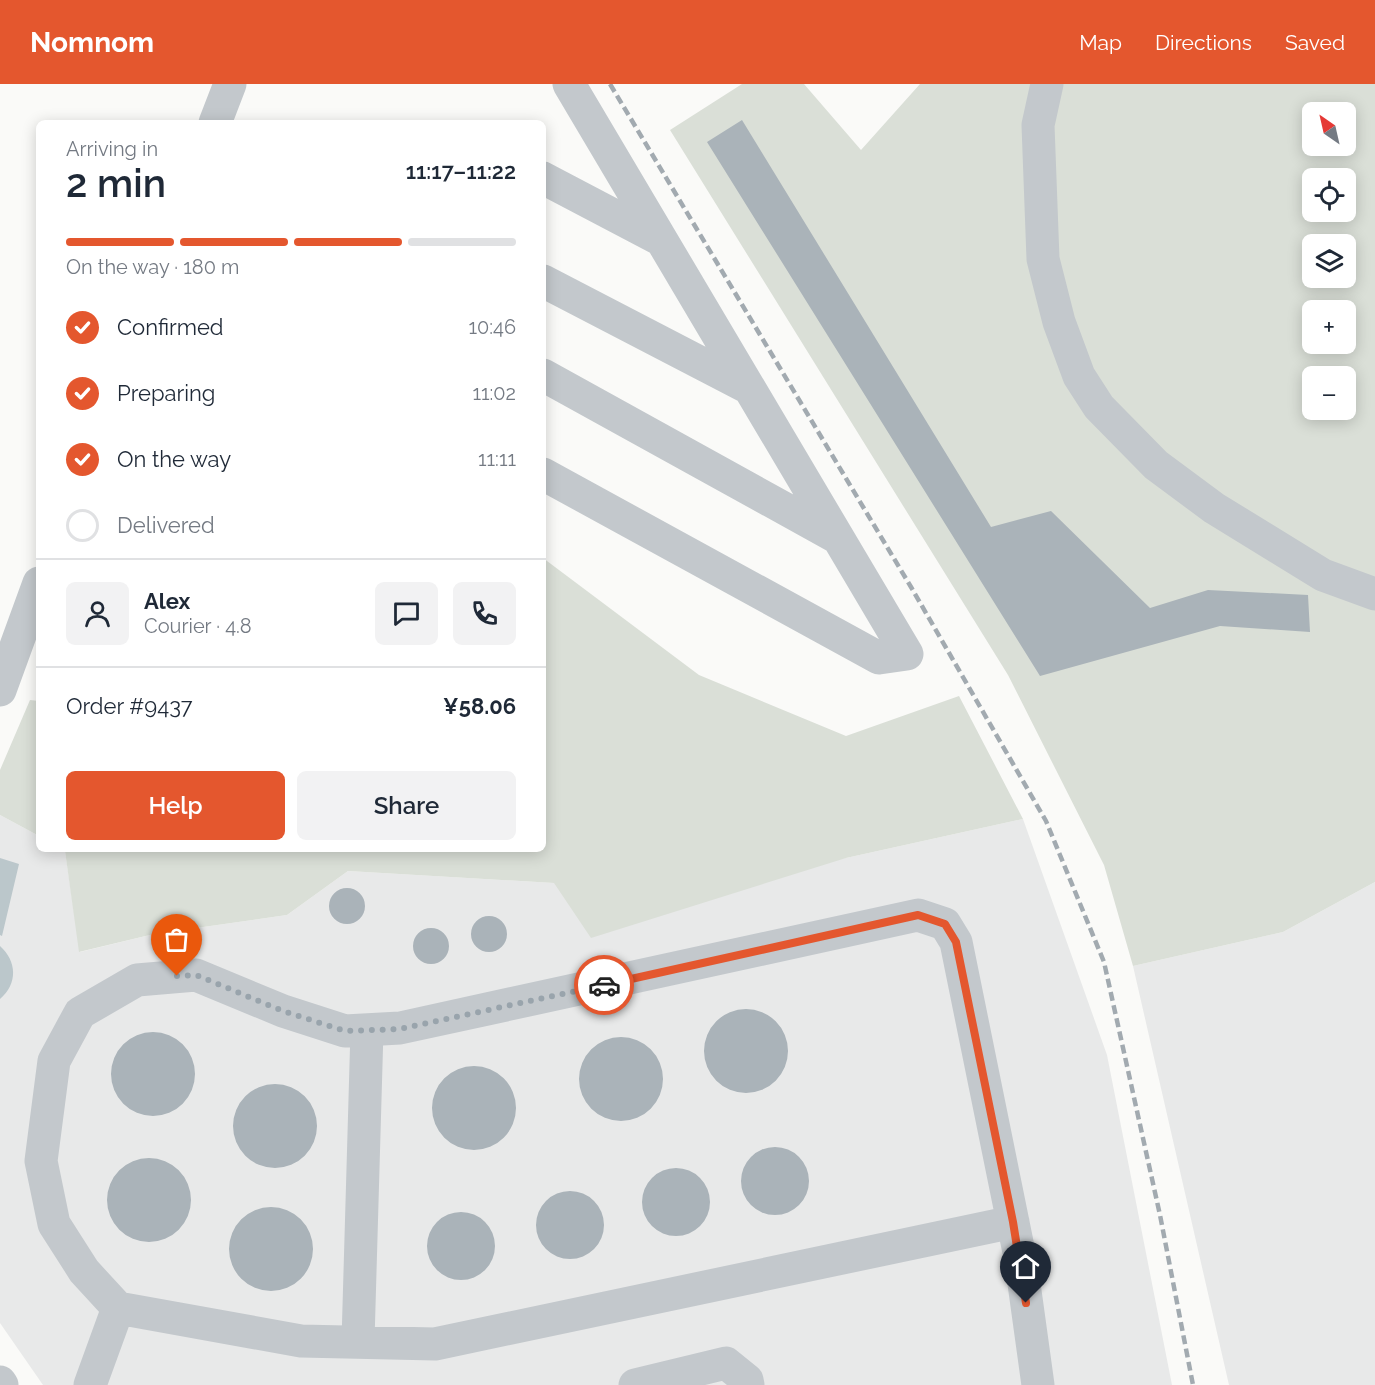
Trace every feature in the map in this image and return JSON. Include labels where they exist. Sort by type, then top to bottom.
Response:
[{"type":"street","points":[[216,120],[231,84]]},
{"type":"street","points":[[546,476],[879,658],[907,654],[569,84]]},
{"type":"street","points":[[1047,84],[1038,125],[1042,259],[1059,322],[1079,376],[1099,407],[1156,465],[1214,508],[1323,575],[1375,594]]},
{"type":"street","points":[[546,180],[661,240]]},
{"type":"street","points":[[546,283],[749,388]]},
{"type":"street","points":[[546,377],[838,538]]},
{"type":"street","points":[[0,690],[36,591]]},
{"type":"street","points":[[1013,1222],[435,1344],[301,1341],[118,1308],[84,1271],[54,1224],[41,1161],[54,1061],[80,1013],[137,980],[196,975],[283,1011],[345,1031],[400,1029],[918,915],[945,924],[956,942],[1013,1222],[1038,1385]]},
{"type":"street","points":[[358,1341],[367,1030]]},
{"type":"street","points":[[90,1385],[118,1308]]},
{"type":"street","points":[[635,1385],[726,1363],[747,1380],[748,1385]]},
{"type":"shaded area","points":[[742,84],[804,84],[861,150],[920,84],[1375,84],[1375,882],[1283,932],[1133,966],[1104,865],[1008,675],[670,130]]},
{"type":"shaded area","points":[[546,560],[699,675],[846,736],[959,696],[1023,819],[846,858],[591,938],[554,883],[348,871],[287,915],[154,934],[79,952],[65,852],[546,852]]},
{"type":"shaded area","points":[[30,700],[36,701],[36,834],[0,815],[0,770]]},
{"type":"shaded area","points":[[0,815],[36,834],[36,852],[65,852],[80,952],[154,934],[287,915],[348,871],[554,883],[846,858],[1023,819],[1107,1055],[1172,1385],[43,1385],[0,1323]]},
{"type":"shaded area","points":[[0,858],[19,864],[2,936],[0,935]]},
{"type":"shaded area","points":[[1375,882],[1375,1385],[1229,1385],[1133,966],[1283,932]]},
{"type":"shaded area","points":[[0,946],[10,958],[13,972],[10,987],[0,999]]},
{"type":"building","points":[[742,120],[991,527],[1051,511],[1150,608],[1208,590],[1308,595],[1310,632],[1220,626],[1040,676],[707,142]]},
{"type":"building","points":[[347,888],[360,893],[365,906],[360,919],[347,924],[334,919],[329,906],[334,893]]},
{"type":"building","points":[[489,916],[502,921],[507,934],[502,947],[489,952],[476,947],[471,934],[476,921]]},
{"type":"building","points":[[431,928],[444,933],[449,946],[444,959],[431,964],[418,959],[413,946],[418,933]]},
{"type":"building","points":[[746,1009],[762,1012],[776,1021],[785,1035],[788,1051],[785,1067],[776,1081],[762,1090],[746,1093],[730,1090],[716,1081],[707,1067],[704,1051],[707,1035],[716,1021],[730,1012]]},
{"type":"building","points":[[153,1032],[169,1035],[183,1044],[192,1058],[195,1074],[192,1090],[183,1104],[169,1113],[153,1116],[137,1113],[123,1104],[114,1090],[111,1074],[114,1058],[123,1044],[137,1035]]},
{"type":"building","points":[[621,1037],[637,1040],[651,1049],[660,1063],[663,1079],[660,1095],[651,1109],[637,1118],[621,1121],[605,1118],[591,1109],[582,1095],[579,1079],[582,1063],[591,1049],[605,1040]]},
{"type":"building","points":[[474,1066],[490,1069],[504,1078],[513,1092],[516,1108],[513,1124],[504,1138],[490,1147],[474,1150],[458,1147],[444,1138],[435,1124],[432,1108],[435,1092],[444,1078],[458,1069]]},
{"type":"building","points":[[275,1084],[291,1087],[305,1096],[314,1110],[317,1126],[314,1142],[305,1156],[291,1165],[275,1168],[259,1165],[245,1156],[236,1142],[233,1126],[236,1110],[245,1096],[259,1087]]},
{"type":"building","points":[[775,1147],[788,1150],[799,1157],[806,1168],[809,1181],[806,1194],[799,1205],[788,1212],[775,1215],[762,1212],[751,1205],[744,1194],[741,1181],[744,1168],[751,1157],[762,1150]]},
{"type":"building","points":[[149,1158],[165,1161],[179,1170],[188,1184],[191,1200],[188,1216],[179,1230],[165,1239],[149,1242],[133,1239],[119,1230],[110,1216],[107,1200],[110,1184],[119,1170],[133,1161]]},
{"type":"building","points":[[676,1168],[689,1171],[700,1178],[707,1189],[710,1202],[707,1215],[700,1226],[689,1233],[676,1236],[663,1233],[652,1226],[645,1215],[642,1202],[645,1189],[652,1178],[663,1171]]},
{"type":"building","points":[[570,1191],[583,1194],[594,1201],[601,1212],[604,1225],[601,1238],[594,1249],[583,1256],[570,1259],[557,1256],[546,1249],[539,1238],[536,1225],[539,1212],[546,1201],[557,1194]]},
{"type":"building","points":[[271,1207],[287,1210],[301,1219],[310,1233],[313,1249],[310,1265],[301,1279],[287,1288],[271,1291],[255,1288],[241,1279],[232,1265],[229,1249],[232,1233],[241,1219],[255,1210]]},
{"type":"building","points":[[461,1212],[474,1215],[485,1222],[492,1233],[495,1246],[492,1259],[485,1270],[474,1277],[461,1280],[448,1277],[437,1270],[430,1259],[427,1246],[430,1233],[437,1222],[448,1215]]},
{"type":"railway","points":[[610,84],[911,587],[1046,821],[1104,962],[1160,1215],[1193,1385]]},
{"type":"way so far","points":[[177,976],[196,975],[283,1011],[345,1031],[400,1029],[604,985]]},
{"type":"route","points":[[604,985],[918,915],[945,924],[956,942],[1021,1262],[1026,1303]]}]
